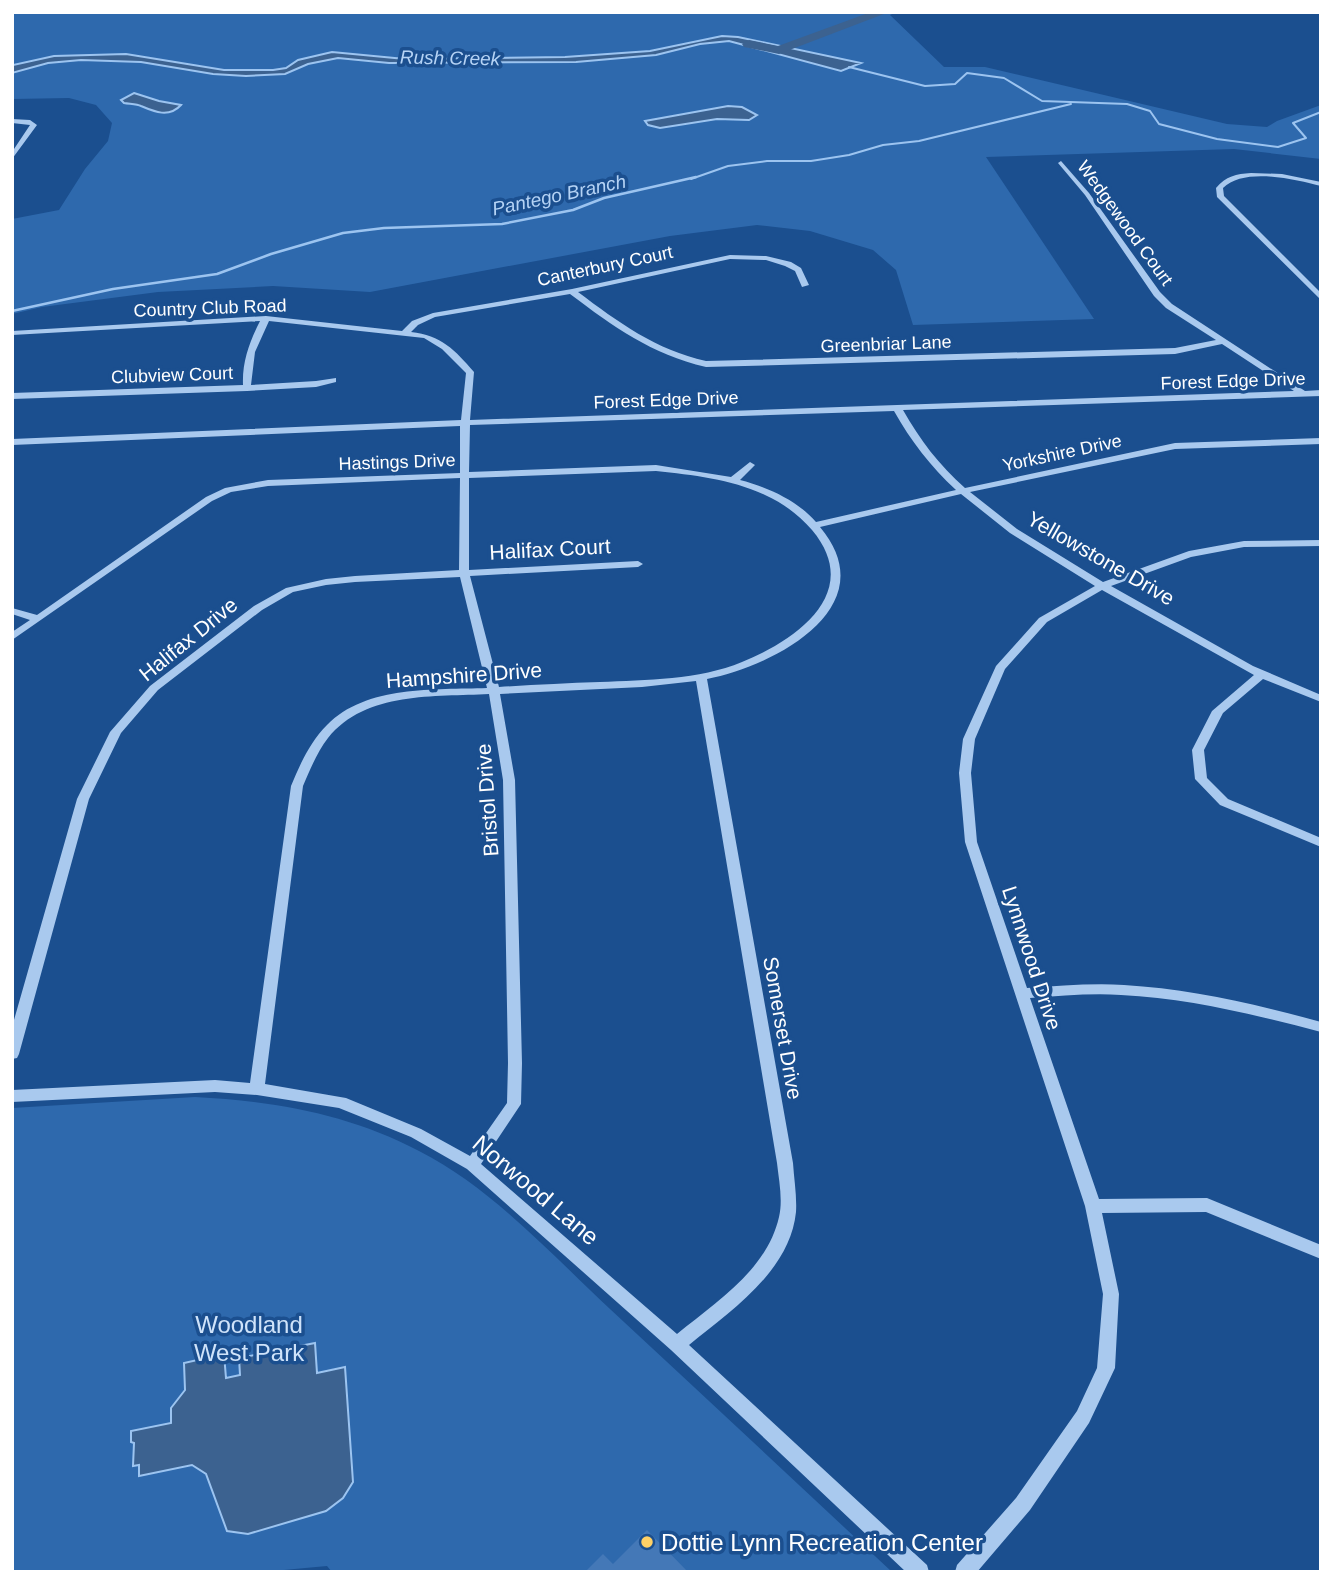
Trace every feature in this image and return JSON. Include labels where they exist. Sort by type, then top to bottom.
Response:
[{"type":"street","points":[[12,121],[30,122],[34,125],[12,156]]},
{"type":"street","name":"Wedgewood Court","points":[[1061,163],[1087,194],[1157,294],[1182,316],[1304,394]]},
{"type":"street","points":[[1321,184],[1286,175],[1247,176],[1224,182],[1219,188],[1221,197],[1321,298]]},
{"type":"street","name":"Canterbury Court","points":[[405,332],[415,323],[433,315],[572,291],[730,257],[766,258],[788,264],[798,270],[805,285]]},
{"type":"street","name":"Greenbriar Lane","points":[[572,291],[642,343],[706,364],[1175,351],[1221,342]]},
{"type":"street","points":[[247,388],[249,353],[267,318]]},
{"type":"street","name":"Country Club Road","points":[[12,333],[267,318],[405,332],[433,339],[470,372],[465,423]]},
{"type":"street","name":"Clubview Court","points":[[12,396],[247,388],[316,384],[333,380]]},
{"type":"street","name":"Forest Edge Drive","points":[[12,443],[465,423],[1321,393]]},
{"type":"street","name":"Yellowstone Drive","points":[[897,408],[918,446],[964,492],[1013,531],[1102,586],[1261,675],[1321,699]]},
{"type":"street","name":"Bristol Drive","points":[[465,423],[464,573],[499,711],[509,780],[514,1104],[472,1165]]},
{"type":"street","name":"Yorkshire Drive","points":[[815,525],[1050,471],[1175,446],[1321,441]]},
{"type":"street","points":[[734,480],[750,465]]},
{"type":"street","name":"Hastings Drive","points":[[12,637],[187,513],[228,490],[268,483],[656,468],[734,480],[786,503],[815,525]]},
{"type":"street","name":"Hampshire Drive","points":[[257,1089],[297,786],[312,748],[343,716],[370,702],[395,697],[701,677],[741,668],[771,655],[806,631],[830,602],[837,583],[835,559],[815,525]]},
{"type":"street","name":"Lynnwood Drive","points":[[964,1572],[1023,1504],[1083,1417],[1105,1368],[1111,1294],[1093,1206],[1024,993],[971,842],[965,774],[969,739],[1000,668],[1043,620],[1102,586],[1189,554],[1244,544],[1321,543]]},
{"type":"street","name":"Halifax Court","points":[[464,573],[638,564]]},
{"type":"street","name":"Halifax Drive","points":[[12,1054],[83,799],[116,732],[154,688],[258,608],[290,590],[355,579],[464,573]]},
{"type":"street","points":[[12,611],[36,618]]},
{"type":"street","points":[[1261,675],[1218,711],[1198,750],[1200,779],[1224,802],[1321,844]]},
{"type":"street","name":"Somerset Drive","points":[[677,1345],[754,1280],[778,1245],[787,1215],[785,1163],[701,677]]},
{"type":"street","points":[[1024,993],[1095,989],[1149,992],[1254,1009],[1321,1027]]},
{"type":"street","name":"Norwood Lane","points":[[12,1096],[204,1086],[257,1089],[341,1102],[416,1133],[472,1165],[677,1345],[920,1572]]},
{"type":"street","points":[[1093,1206],[1208,1205],[1321,1252]]},
{"type":"green space","points":[[12,12],[896,12],[890,15],[944,67],[985,67],[1227,124],[1267,127],[1321,105],[1321,159],[1234,149],[986,157],[1094,319],[913,325],[896,270],[873,250],[810,231],[757,225],[670,236],[370,292],[273,286],[158,292],[42,307],[12,314],[12,219],[59,210],[85,169],[108,141],[112,123],[96,105],[69,98],[12,99]]},
{"type":"green space","name":"Woodland West Park","points":[[195,1097],[282,1106],[338,1119],[392,1138],[446,1166],[520,1223],[892,1572],[332,1572],[327,1566],[262,1572],[12,1572],[12,1108]]},
{"type":"shaded area","points":[[722,36],[861,63],[841,71],[729,41],[700,44],[656,55],[576,62],[389,63],[338,58],[308,64],[285,74],[246,76],[213,74],[141,62],[81,60],[48,63],[12,73],[13,65],[54,56],[126,54],[224,70],[273,70],[286,68],[298,60],[332,52],[405,59],[565,57],[650,51]]},
{"type":"shaded area","points":[[134,93],[181,105],[162,113],[121,100]]},
{"type":"shaded area","points":[[728,106],[742,107],[757,115],[749,120],[717,119],[660,128],[648,125],[645,121]]},
{"type":"shaded area","points":[[315,1343],[317,1373],[345,1367],[353,1482],[343,1498],[326,1511],[248,1534],[227,1531],[206,1474],[192,1465],[139,1476],[139,1465],[133,1466],[134,1443],[131,1442],[131,1431],[171,1423],[171,1408],[185,1390],[184,1363],[224,1354],[226,1378],[240,1375],[239,1358]]},
{"type":"building","name":"Dottie Lynn Recreation Center","points":[[647,1530],[688,1572],[585,1572],[603,1554],[613,1564]]},
{"type":"waterway","name":"Rush Creek","points":[[749,44],[779,50],[883,12]]},
{"type":"waterway","name":"Rush Creek","points":[[849,67],[925,86],[955,84],[967,73],[1004,78],[1042,101],[1127,104],[1150,111],[1159,124],[1217,139],[1278,147],[1306,138],[1293,123],[1321,112]]},
{"type":"waterway","name":"Pantego Branch","points":[[691,179],[728,166],[767,161],[811,161],[849,155],[883,145],[919,141],[1071,104]]},
{"type":"waterway","name":"Pantego Branch","points":[[12,311],[113,289],[217,274],[271,254],[343,233],[384,228],[502,224],[573,210],[604,198],[696,177]]},
{"type":"place","name":"Dottie Lynn Recreation Center","points":[[647,1542]]}]
